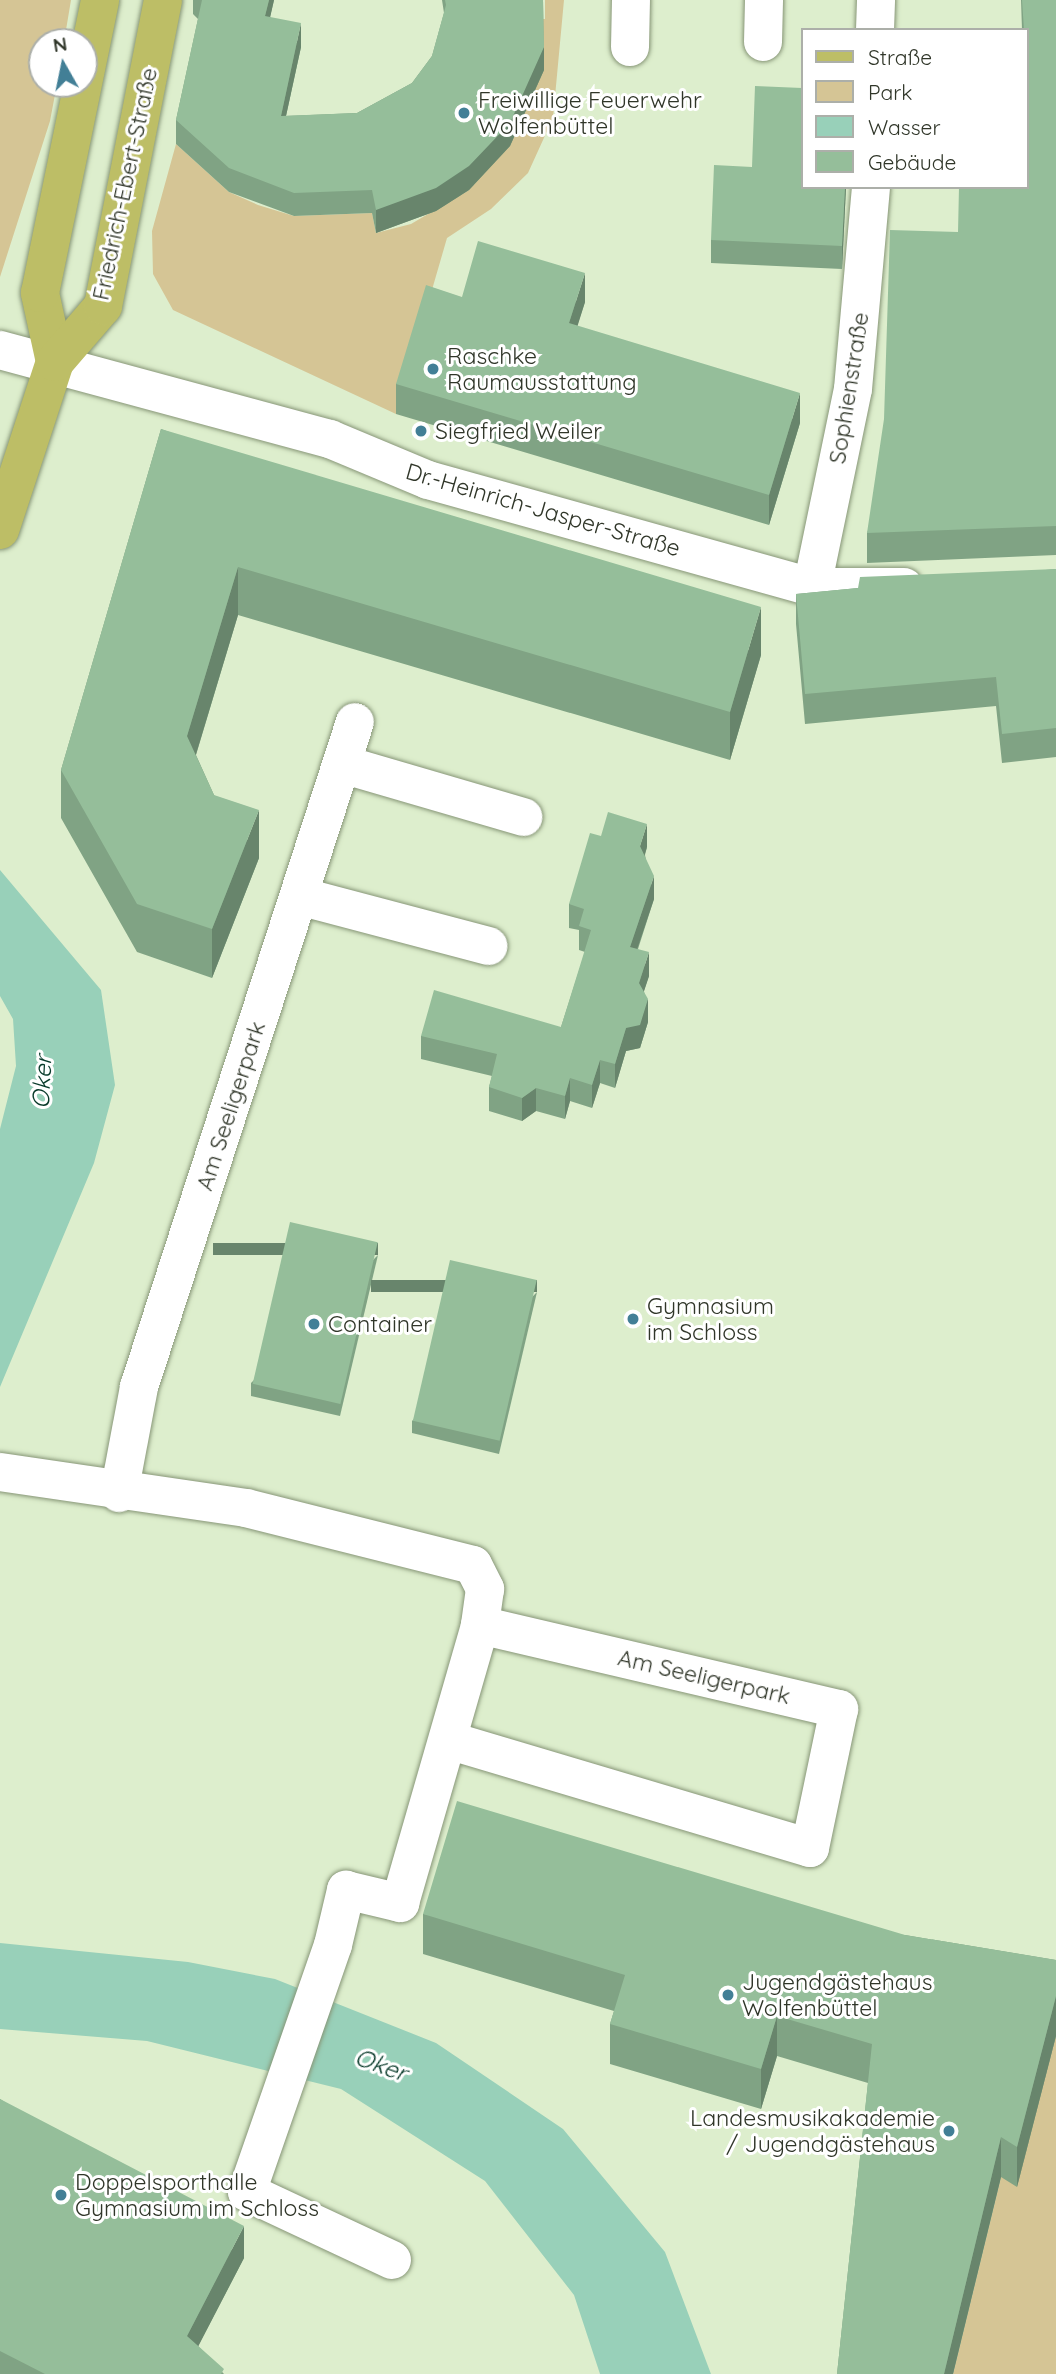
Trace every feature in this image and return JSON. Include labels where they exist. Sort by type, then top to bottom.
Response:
[{"type":"main road","points":[[0,530],[55,362],[40,293],[100,0]]},
{"type":"main road","name":"Friedrich-Ebert-Straße","points":[[55,362],[103,306],[163,0]]},
{"type":"street","points":[[630,47],[631,0]]},
{"type":"street","points":[[763,42],[764,0]]},
{"type":"street","points":[[875,28],[876,0]]},
{"type":"street","name":"Sophienstraße","points":[[812,587],[853,388],[871,189]]},
{"type":"street","name":"Dr.-Heinrich-Jasper-Straße","points":[[0,350],[55,362],[330,439],[428,480],[812,587],[947,584]]},
{"type":"street","name":"Am Seeligerpark","points":[[119,1493],[139,1387],[355,722]]},
{"type":"street","points":[[342,764],[523,817]]},
{"type":"street","points":[[299,896],[488,946]]},
{"type":"street","points":[[6,1474],[119,1493],[246,1508],[473,1565],[485,1589],[480,1625],[451,1741],[400,1903],[345,1890],[333,1945],[247,2192],[392,2260]]},
{"type":"street","name":"Am Seeligerpark","points":[[451,1741],[810,1847],[839,1709],[480,1625]]},
{"type":"green space","points":[[0,0],[71,0],[66,28],[28,28],[28,98],[54,98],[50,121],[0,277]]},
{"type":"green space","points":[[545,0],[564,0],[553,118],[528,173],[491,209],[447,238],[396,414],[173,310],[153,274],[152,231],[176,144],[229,192],[258,205],[294,216],[372,213],[376,233],[411,224],[469,190],[529,19],[545,19]]},
{"type":"green space","points":[[1056,2036],[1056,2374],[953,2374],[1001,2177]]},
{"type":"water","name":"Oker","points":[[0,870],[101,990],[115,1085],[94,1163],[0,1387],[0,1129],[16,1066],[13,1019],[0,996]]},
{"type":"water","name":"Oker","points":[[0,1943],[188,1962],[275,1979],[436,2043],[563,2129],[665,2252],[711,2374],[600,2374],[574,2295],[485,2181],[341,2089],[147,2041],[0,2029]]},
{"type":"building","name":"Freiwillige Feuerwehr Wolfenbüttel","points":[[202,0],[269,0],[265,16],[301,23],[281,116],[357,113],[412,83],[432,56],[446,5],[445,0],[543,0],[544,47],[510,123],[469,166],[436,188],[376,210],[372,190],[294,193],[229,168],[176,120]]},
{"type":"building","points":[[1022,0],[1056,0],[1056,526],[867,533],[884,419],[890,230],[958,232],[959,189],[1028,189],[1028,28],[1024,28]]},
{"type":"building","points":[[755,86],[800,88],[800,189],[845,189],[842,246],[711,240],[714,165],[752,167]]},
{"type":"building","points":[[478,241],[585,273],[569,323],[800,393],[769,495],[396,384],[426,285],[462,297]]},
{"type":"building","points":[[161,429],[761,607],[730,712],[238,567],[187,736],[214,795],[259,810],[212,929],[137,904],[61,770]]},
{"type":"building","points":[[1056,569],[1056,728],[1002,734],[996,677],[805,694],[796,594],[858,588],[860,577]]},
{"type":"building","points":[[608,812],[647,824],[640,846],[654,876],[630,947],[649,952],[639,983],[648,999],[640,1025],[626,1028],[615,1064],[600,1060],[592,1085],[570,1078],[565,1096],[536,1088],[522,1098],[489,1087],[497,1054],[421,1036],[434,990],[561,1027],[591,930],[579,926],[584,909],[569,904],[590,833],[601,836]]},
{"type":"building","name":"Container","points":[[290,1222],[378,1242],[340,1404],[253,1384]]},
{"type":"building","name":"Container","points":[[450,1260],[537,1280],[500,1441],[413,1421]]},
{"type":"building","points":[[457,1801],[905,1935],[1056,1960],[1056,1996],[1017,2147],[1001,2137],[944,2374],[837,2374],[872,2044],[777,2016],[761,2069],[610,2024],[625,1975],[423,1914]]},
{"type":"building","name":"Doppelsporthalle Gymnasium im Schloss","points":[[0,2099],[244,2226],[187,2336],[224,2369],[221,2374],[45,2374],[0,2351]]},
{"type":"place","name":"Freiwillige Feuerwehr Wolfenbüttel","points":[[464,113]]},
{"type":"place","name":"Raschke Raumausstattung","points":[[433,369]]},
{"type":"place","name":"Siegfried Weiler","points":[[421,431]]},
{"type":"place","name":"Gymnasium im Schloss","points":[[633,1319]]},
{"type":"place","name":"Container","points":[[314,1324]]},
{"type":"place","name":"Jugendgästehaus Wolfenbüttel","points":[[728,1995]]},
{"type":"place","name":"Landesmusikakademie / Jugendgästehaus","points":[[949,2131]]},
{"type":"place","name":"Doppelsporthalle Gymnasium im Schloss","points":[[61,2195]]}]
